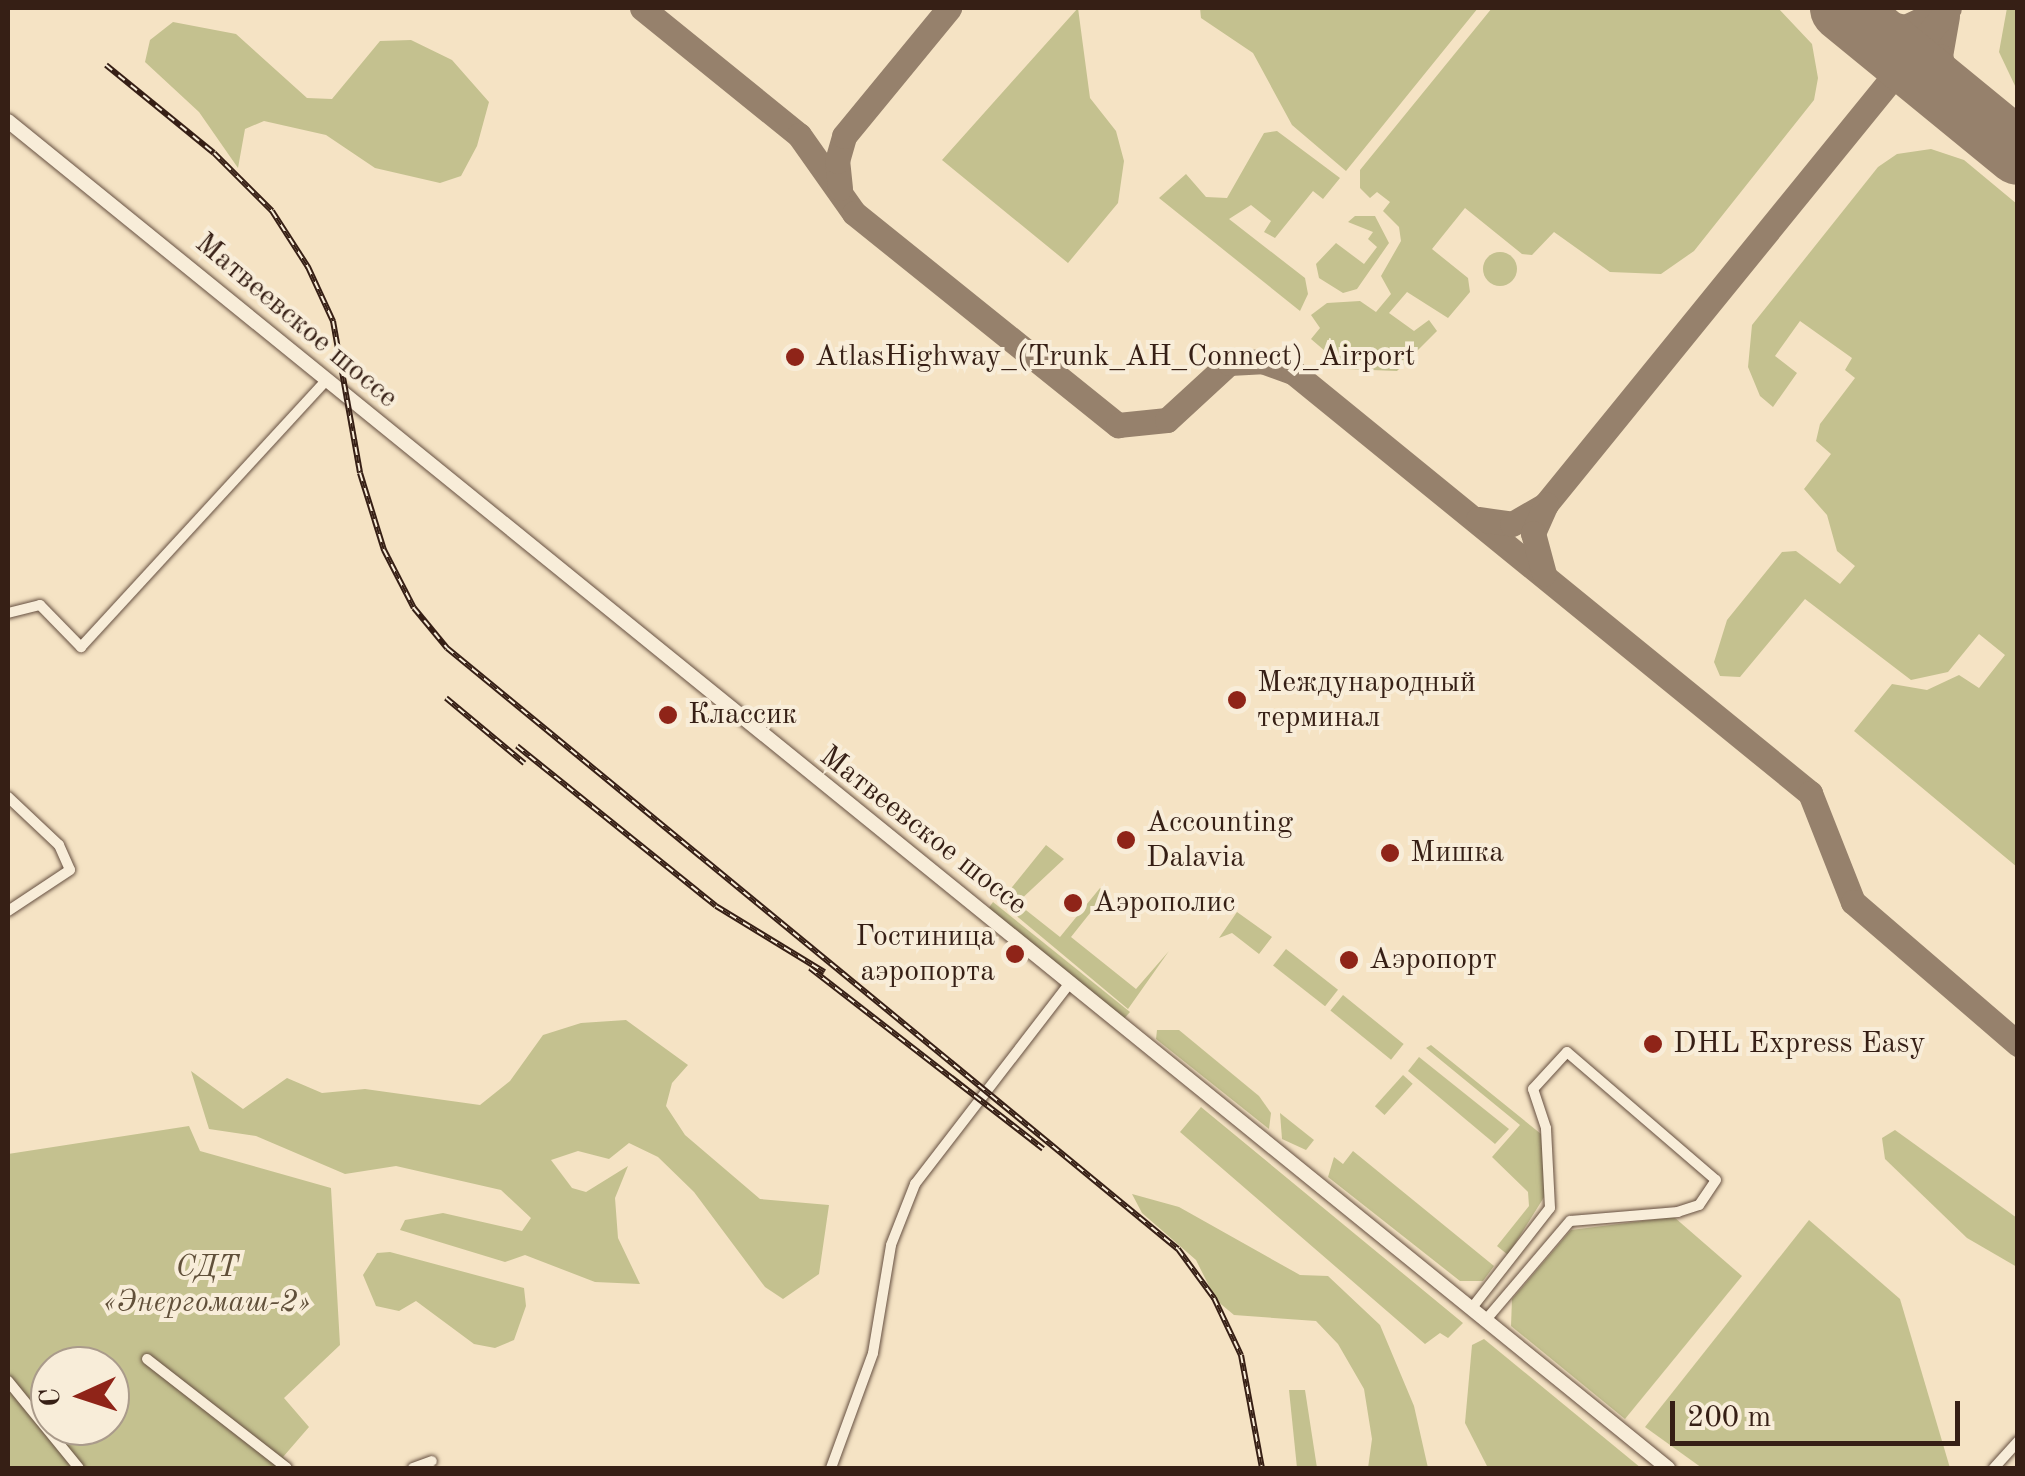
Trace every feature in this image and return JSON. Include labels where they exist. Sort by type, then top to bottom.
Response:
[{"type":"main road","name":"Матвеевское шоссе","points":[[8,122],[1668,1468]]},
{"type":"street","points":[[8,613],[40,604],[81,647],[326,380]]},
{"type":"street","points":[[8,797],[59,845],[70,870],[8,911]]},
{"type":"street","points":[[831,1468],[874,1353],[890,1246],[915,1184],[1069,984]]},
{"type":"street","points":[[1471,1309],[1550,1208],[1546,1128],[1532,1089],[1567,1052],[1716,1180],[1699,1205],[1678,1212],[1570,1221],[1485,1321]]},
{"type":"street","points":[[147,1359],[287,1468]]},
{"type":"street","points":[[8,1381],[79,1468]]},
{"type":"street","points":[[1994,1468],[2018,1441]]},
{"type":"street","points":[[413,1468],[432,1460]]},
{"type":"green space","points":[[1078,8],[1090,98],[1116,131],[1124,161],[1118,203],[1068,263],[942,160]]},
{"type":"green space","points":[[1200,8],[1478,8],[1346,171],[1292,125],[1253,53],[1201,18]]},
{"type":"green space","points":[[1492,8],[1778,8],[1812,44],[1818,78],[1814,100],[1694,251],[1661,274],[1610,272],[1554,232],[1532,255],[1522,254],[1465,208],[1432,249],[1468,278],[1470,292],[1448,318],[1407,292],[1389,313],[1414,331],[1429,320],[1437,331],[1397,371],[1346,369],[1311,339],[1320,328],[1311,315],[1327,303],[1360,301],[1376,312],[1391,294],[1381,276],[1401,241],[1399,227],[1383,211],[1390,202],[1377,192],[1370,198],[1360,188],[1360,170]]},
{"type":"green space","points":[[2007,8],[2017,8],[2017,90],[1999,52]]},
{"type":"green space","points":[[173,22],[236,34],[307,98],[332,99],[380,41],[411,40],[452,60],[489,102],[477,146],[461,176],[440,183],[375,168],[326,135],[264,121],[245,129],[238,168],[199,112],[145,62],[150,40]]},
{"type":"green space","points":[[1277,131],[1340,178],[1323,199],[1313,191],[1275,238],[1264,232],[1271,221],[1251,205],[1229,219],[1305,278],[1308,294],[1300,311],[1159,198],[1186,174],[1206,197],[1227,198],[1264,133]]},
{"type":"green space","points":[[1931,149],[1964,160],[2017,204],[2017,867],[1854,731],[1892,684],[1927,690],[1959,675],[1979,688],[2005,655],[1979,634],[1948,672],[1911,680],[1805,599],[1740,677],[1720,676],[1714,662],[1727,620],[1782,552],[1796,551],[1840,584],[1855,566],[1837,551],[1827,515],[1804,489],[1831,454],[1816,441],[1820,424],[1855,378],[1845,370],[1852,358],[1800,321],[1775,356],[1797,373],[1773,407],[1760,396],[1748,367],[1752,325],[1878,167],[1897,154]]},
{"type":"green space","points":[[1355,216],[1375,216],[1389,243],[1357,289],[1343,293],[1319,278],[1316,264],[1336,243],[1364,264],[1377,247],[1368,239],[1373,232],[1348,222]]},
{"type":"green space","points":[[1500,252],[1512,257],[1517,269],[1512,281],[1500,286],[1488,281],[1483,269],[1488,257]]},
{"type":"green space","points":[[1046,845],[1064,859],[1017,903],[1060,937],[1100,888],[1106,893],[1071,937],[1136,989],[1169,951],[1128,1009],[1000,902]]},
{"type":"green space","points":[[993,902],[1130,1012],[1122,1021],[988,909]]},
{"type":"green space","points":[[1237,912],[1272,937],[1259,954],[1232,933],[1219,938]]},
{"type":"green space","points":[[1286,949],[1338,990],[1325,1006],[1273,966]]},
{"type":"green space","points":[[1343,995],[1404,1044],[1391,1060],[1330,1011]]},
{"type":"green space","points":[[626,1020],[688,1065],[672,1083],[666,1106],[685,1135],[760,1199],[829,1205],[819,1274],[783,1299],[765,1287],[694,1192],[658,1157],[629,1143],[609,1159],[578,1151],[551,1160],[572,1188],[586,1192],[628,1166],[615,1198],[618,1238],[640,1284],[595,1282],[525,1255],[505,1262],[400,1230],[405,1220],[443,1213],[522,1231],[531,1218],[501,1190],[396,1166],[345,1174],[256,1136],[209,1129],[191,1071],[243,1109],[287,1078],[322,1093],[365,1089],[480,1105],[510,1081],[543,1035],[581,1023]]},
{"type":"green space","points":[[1157,1030],[1179,1030],[1259,1096],[1271,1113],[1269,1129],[1156,1039]]},
{"type":"green space","points":[[1431,1045],[1541,1134],[1546,1194],[1508,1255],[1497,1246],[1529,1206],[1528,1192],[1492,1157],[1520,1125],[1426,1048]]},
{"type":"green space","points":[[1419,1057],[1509,1129],[1495,1144],[1408,1071]]},
{"type":"green space","points":[[1403,1075],[1413,1084],[1385,1115],[1375,1106]]},
{"type":"green space","points":[[1201,1107],[1463,1323],[1448,1338],[1440,1333],[1425,1344],[1180,1132]]},
{"type":"green space","points":[[1280,1113],[1314,1140],[1306,1150],[1282,1139]]},
{"type":"green space","name":"СДТ «Энергомаш-2»","points":[[189,1126],[200,1151],[331,1188],[340,1345],[284,1398],[309,1427],[283,1457],[294,1468],[8,1468],[8,1154]]},
{"type":"green space","points":[[1895,1130],[2017,1218],[2017,1267],[1967,1238],[1885,1159],[1882,1138]]},
{"type":"green space","points":[[1353,1151],[1494,1266],[1483,1281],[1460,1281],[1328,1177],[1334,1157],[1343,1164]]},
{"type":"green space","points":[[1132,1194],[1179,1207],[1300,1275],[1328,1276],[1380,1325],[1414,1406],[1428,1468],[1368,1468],[1372,1439],[1364,1389],[1338,1344],[1316,1321],[1234,1315],[1216,1300],[1196,1260],[1142,1213]]},
{"type":"green space","points":[[1674,1217],[1742,1276],[1625,1419],[1511,1326],[1512,1299],[1571,1230]]},
{"type":"green space","points":[[1809,1220],[1900,1299],[1950,1468],[1702,1468],[1645,1427]]},
{"type":"green space","points":[[390,1252],[524,1288],[526,1306],[514,1340],[495,1348],[474,1344],[416,1301],[399,1311],[376,1306],[363,1275],[377,1253]]},
{"type":"green space","points":[[1484,1339],[1641,1468],[1488,1468],[1465,1423],[1472,1345]]},
{"type":"green space","points":[[1289,1390],[1305,1390],[1317,1468],[1297,1468]]},
{"type":"taxiway","points":[[642,8],[799,135],[854,213],[1118,425],[1167,420],[1229,363],[1262,361],[1293,372],[1810,793],[1853,902],[2018,1044]]},
{"type":"taxiway","points":[[840,188],[837,161],[844,136],[949,8]]},
{"type":"taxiway","points":[[1546,504],[1949,8]]},
{"type":"taxiway","points":[[1851,15],[1905,27],[1944,9]]},
{"type":"taxiway","points":[[1947,16],[1940,56],[1954,100]]},
{"type":"taxiway","points":[[1478,519],[1512,524],[1546,504],[1533,533],[1544,574]]},
{"type":"runway","points":[[1842,8],[2018,152]]},
{"type":"railway","points":[[106,65],[214,153],[272,211],[308,267],[333,321],[360,473],[384,550],[414,608],[447,648],[1178,1249],[1214,1298],[1241,1355],[1262,1468]]},
{"type":"railway","points":[[446,698],[524,763]]},
{"type":"railway","points":[[517,746],[716,906],[824,972]]},
{"type":"railway","points":[[810,968],[1043,1149]]},
{"type":"place","name":"AtlasHighway_(Trunk_AH_Connect)_Airport","points":[[795,357]]},
{"type":"place","name":"Международный терминал","points":[[1237,700]]},
{"type":"place","name":"Классик","points":[[668,715]]},
{"type":"place","name":"Accounting Dalavia","points":[[1126,840]]},
{"type":"place","name":"Мишка","points":[[1390,853]]},
{"type":"place","name":"Аэрополис","points":[[1073,903]]},
{"type":"place","name":"Гостиница аэропорта","points":[[1015,954]]},
{"type":"place","name":"Аэропорт","points":[[1349,960]]},
{"type":"place","name":"DHL Express Easy","points":[[1653,1044]]}]
